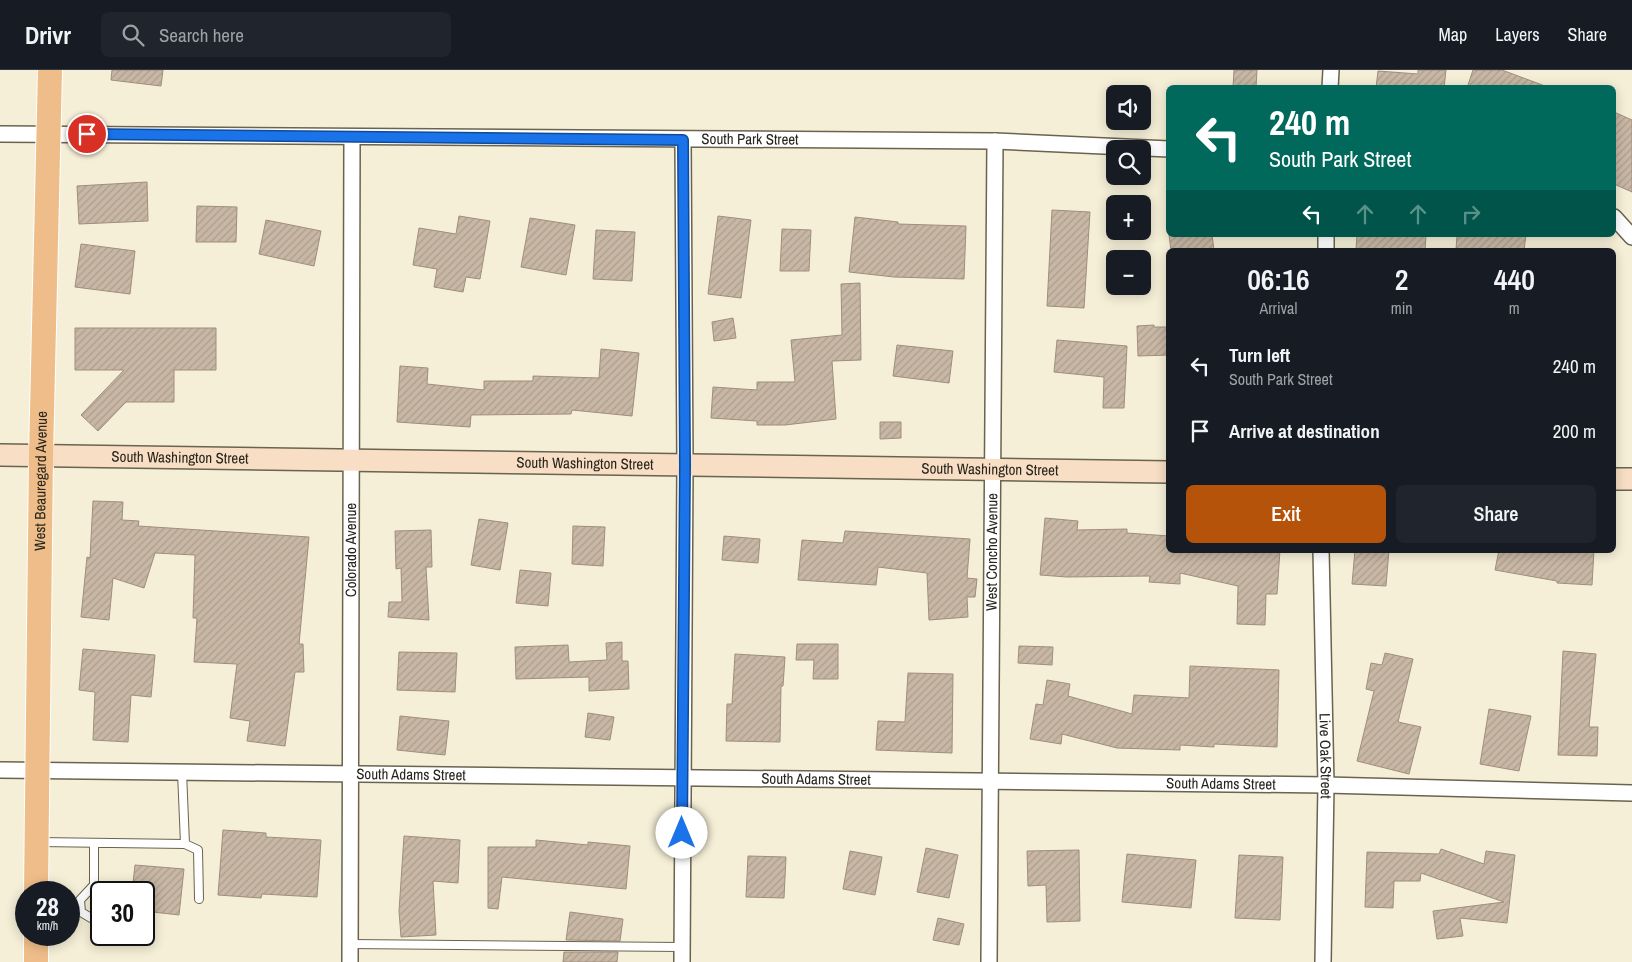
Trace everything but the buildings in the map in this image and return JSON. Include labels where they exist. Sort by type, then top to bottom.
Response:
[{"type":"main road","name":"West Beauregard Avenue","points":[[36,881],[41,455],[50,70]]},
{"type":"main road","points":[[36,946],[36,962]]},
{"type":"street","points":[[1330,85],[1331,70]]},
{"type":"street","name":"South Park Street","points":[[0,134],[995,141],[1166,149]]},
{"type":"street","name":"Colorado Avenue","points":[[350,962],[352,137]]},
{"type":"street","points":[[682,962],[685,465],[683,140]]},
{"type":"street","name":"West Concho Avenue","points":[[989,962],[995,141]]},
{"type":"street","points":[[1616,219],[1632,237]]},
{"type":"street","name":"South Washington Street","points":[[0,455],[1166,472]]},
{"type":"street","points":[[1616,479],[1632,479]]},
{"type":"street","name":"Live Oak Street","points":[[1321,553],[1326,785],[1323,962]]},
{"type":"street","name":"South Adams Street","points":[[0,770],[350,775],[682,776],[1326,785],[1632,793]]},
{"type":"lane","points":[[182,772],[185,844]]},
{"type":"lane","points":[[37,842],[185,844],[198,850],[199,898]]},
{"type":"lane","points":[[94,843],[94,881]]},
{"type":"lane","points":[[90,889],[80,900],[81,912],[90,918]]},
{"type":"lane","points":[[350,944],[682,947]]},
{"type":"route","points":[[87,134],[683,140],[685,465],[682,833]]}]
